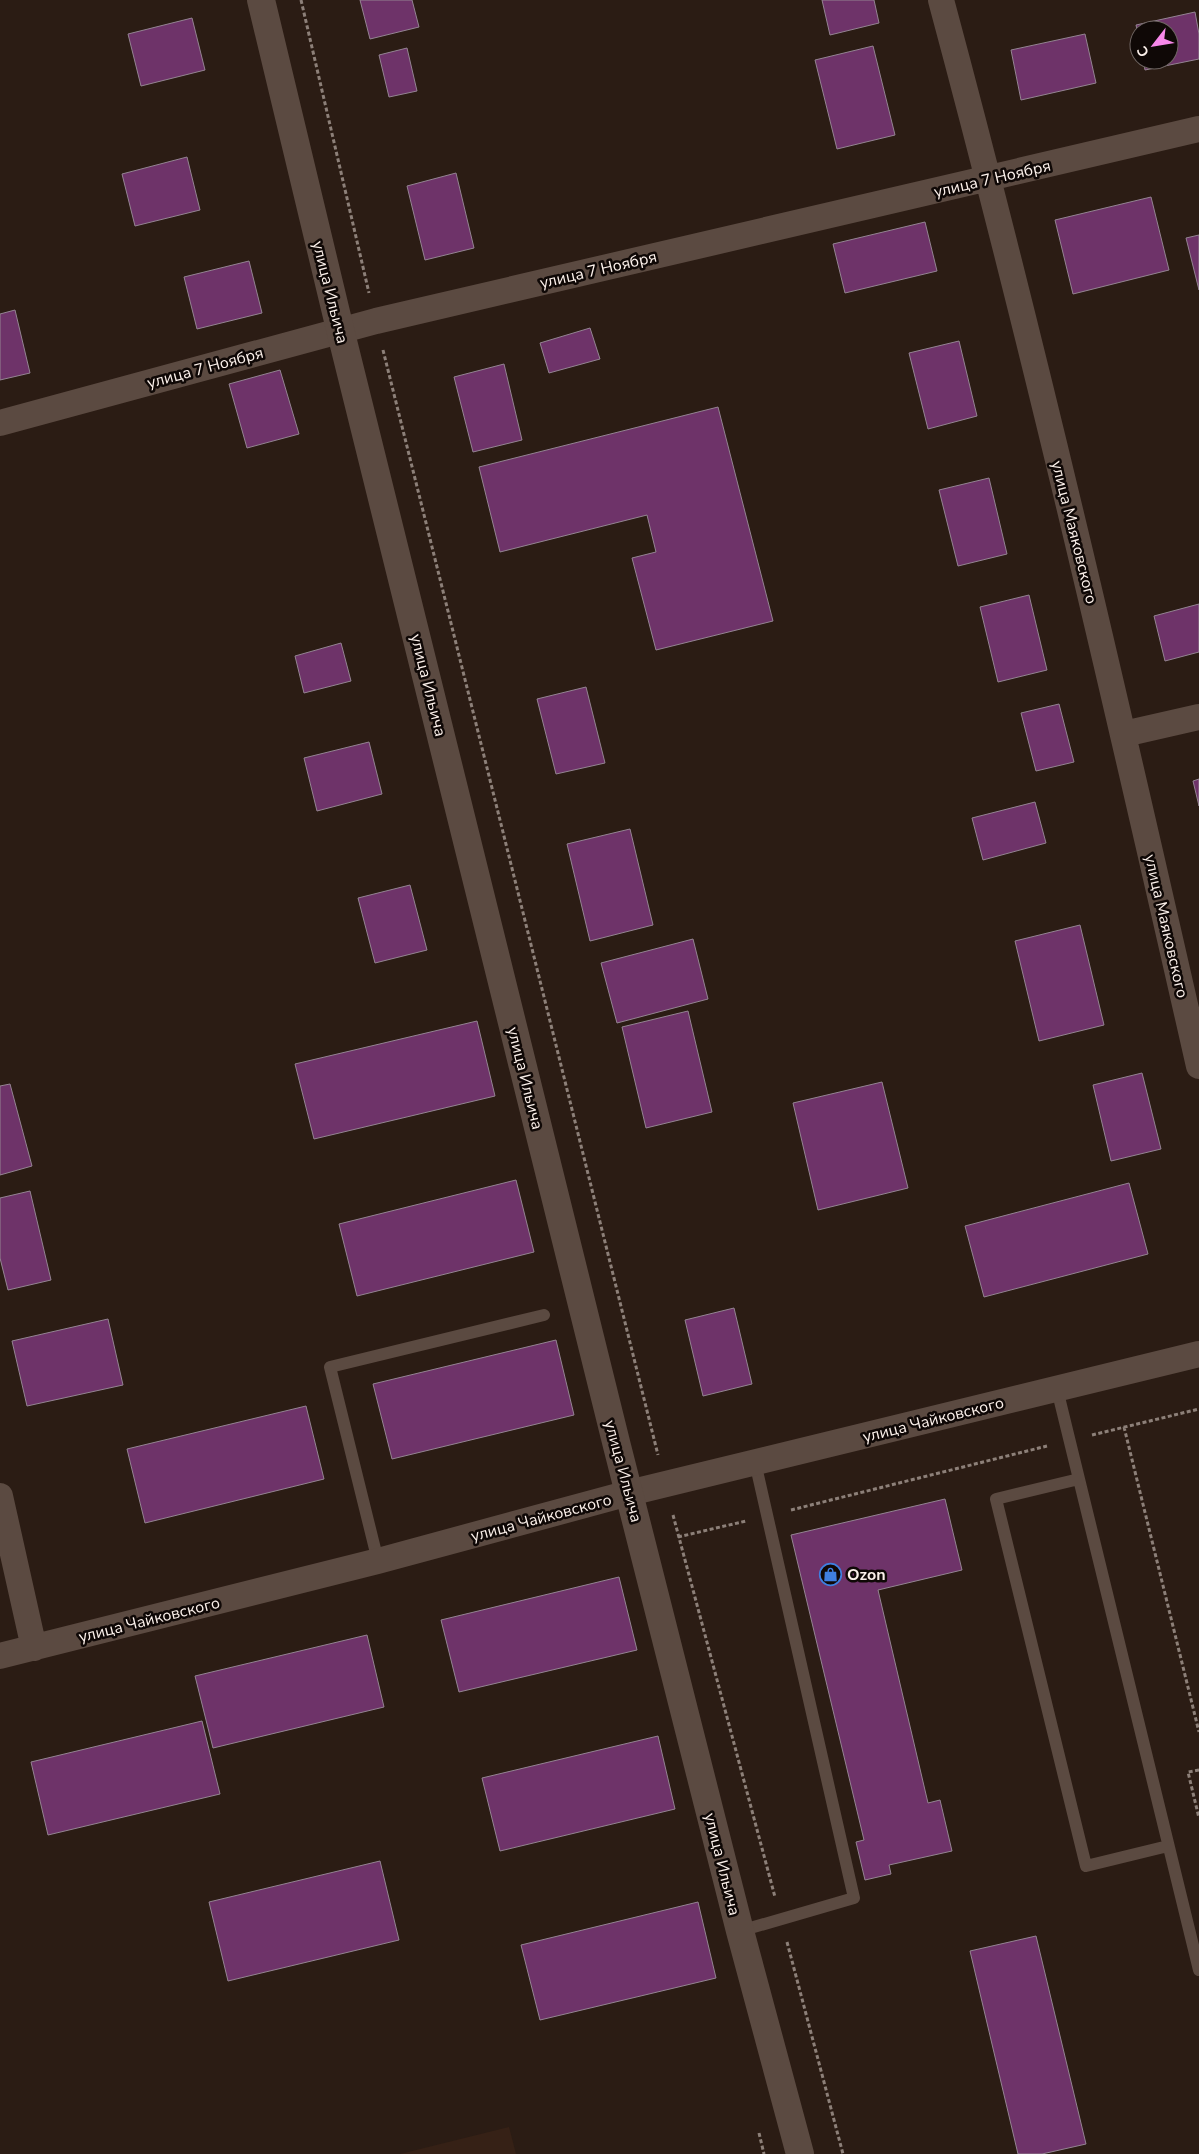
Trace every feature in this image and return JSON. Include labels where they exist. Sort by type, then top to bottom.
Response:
[{"type":"street","name":"улица Ильича","points":[[262,0],[340,330],[629,1493],[740,1932],[800,2154]]},
{"type":"street","name":"улица Маяковского","points":[[942,0],[989,178],[1124,734],[1199,1066]]},
{"type":"street","name":"улица 7 Ноября","points":[[0,423],[376,321],[1199,129]]},
{"type":"street","points":[[1124,734],[1199,717]]},
{"type":"street","name":"улица Чайковского","points":[[0,1656],[378,1561],[629,1493],[1199,1354]]},
{"type":"street","points":[[0,1496],[34,1648]]},
{"type":"lane","points":[[378,1561],[330,1367],[544,1315]]},
{"type":"lane","points":[[1057,1389],[1199,1970]]},
{"type":"lane","points":[[740,1932],[854,1898],[755,1462]]},
{"type":"lane","points":[[1079,1479],[996,1499],[1086,1866],[1168,1846]]},
{"type":"path","points":[[301,0],[376,321],[678,1537],[843,2154]]},
{"type":"path","points":[[678,1537],[1199,1409]]},
{"type":"path","points":[[1124,1427],[1199,1732]]},
{"type":"path","points":[[1199,1770],[1188,1772],[1199,1818]]},
{"type":"shaded area","points":[[509,2127],[516,2154],[400,2154]]},
{"type":"building","points":[[360,0],[412,0],[419,27],[370,39]]},
{"type":"building","points":[[822,0],[874,0],[879,23],[830,35]]},
{"type":"building","points":[[1195,12],[1199,34],[1199,59],[1179,63],[1179,20],[1159,20]]},
{"type":"building","points":[[192,18],[205,70],[141,86],[128,34]]},
{"type":"building","points":[[1085,34],[1096,83],[1021,100],[1011,50]]},
{"type":"building","points":[[873,46],[895,135],[837,149],[815,60]]},
{"type":"building","points":[[407,48],[417,91],[389,97],[379,55]]},
{"type":"building","points":[[187,157],[200,210],[135,226],[122,174]]},
{"type":"building","points":[[456,173],[474,248],[425,260],[407,186]]},
{"type":"building","points":[[1151,197],[1169,270],[1073,294],[1055,220]]},
{"type":"building","points":[[925,222],[937,271],[845,293],[833,244]]},
{"type":"building","points":[[1199,235],[1199,290],[1186,238]]},
{"type":"building","points":[[249,261],[262,313],[197,329],[184,277]]},
{"type":"building","points":[[15,310],[30,373],[0,380],[0,314]]},
{"type":"building","points":[[590,328],[600,359],[549,373],[540,343]]},
{"type":"building","points":[[959,341],[977,416],[928,429],[909,353]]},
{"type":"building","points":[[504,364],[522,440],[473,452],[454,377]]},
{"type":"building","points":[[280,370],[299,434],[247,448],[229,384]]},
{"type":"building","points":[[718,407],[773,621],[656,650],[632,558],[656,552],[647,515],[500,552],[479,467]]},
{"type":"building","points":[[989,478],[1007,554],[958,566],[939,490]]},
{"type":"building","points":[[1029,595],[1047,670],[998,682],[980,607]]},
{"type":"building","points":[[1199,604],[1199,652],[1165,661],[1154,616]]},
{"type":"building","points":[[341,643],[351,681],[304,693],[295,656]]},
{"type":"building","points":[[586,687],[605,763],[556,774],[537,699]]},
{"type":"building","points":[[1059,704],[1074,762],[1036,771],[1021,713]]},
{"type":"building","points":[[369,742],[382,794],[317,811],[304,758]]},
{"type":"building","points":[[1199,779],[1199,806],[1193,781]]},
{"type":"building","points":[[1035,802],[1046,843],[983,860],[972,818]]},
{"type":"building","points":[[630,829],[653,925],[590,941],[567,844]]},
{"type":"building","points":[[410,885],[427,950],[375,963],[358,898]]},
{"type":"building","points":[[1080,925],[1104,1025],[1039,1041],[1015,941]]},
{"type":"building","points":[[693,939],[708,999],[617,1023],[601,963]]},
{"type":"building","points":[[688,1011],[712,1112],[646,1128],[622,1027]]},
{"type":"building","points":[[477,1021],[495,1096],[314,1139],[295,1064]]},
{"type":"building","points":[[1142,1073],[1161,1149],[1111,1161],[1093,1085]]},
{"type":"building","points":[[882,1082],[908,1188],[818,1210],[793,1103]]},
{"type":"building","points":[[10,1084],[32,1166],[0,1175],[0,1086]]},
{"type":"building","points":[[516,1180],[534,1252],[357,1296],[339,1224]]},
{"type":"building","points":[[1129,1183],[1148,1254],[984,1297],[965,1226]]},
{"type":"building","points":[[30,1191],[51,1280],[8,1290],[0,1258],[0,1198]]},
{"type":"building","points":[[734,1308],[752,1384],[703,1396],[685,1320]]},
{"type":"building","points":[[108,1319],[123,1385],[27,1406],[12,1341]]},
{"type":"building","points":[[556,1340],[574,1415],[392,1459],[373,1384]]},
{"type":"building","points":[[306,1406],[324,1479],[145,1523],[127,1449]]},
{"type":"building","points":[[945,1499],[962,1570],[878,1590],[928,1803],[940,1800],[952,1851],[889,1865],[891,1874],[865,1880],[856,1842],[864,1840],[791,1535]]},
{"type":"building","points":[[619,1577],[637,1650],[459,1692],[441,1620]]},
{"type":"building","points":[[367,1635],[384,1707],[213,1748],[195,1676]]},
{"type":"building","points":[[202,1721],[220,1794],[48,1835],[31,1762]]},
{"type":"building","points":[[658,1736],[675,1809],[500,1851],[482,1778]]},
{"type":"building","points":[[380,1861],[399,1940],[228,1981],[209,1902]]},
{"type":"building","points":[[698,1902],[716,1978],[540,2020],[521,1945]]},
{"type":"building","points":[[1036,1936],[1086,2144],[1042,2154],[1018,2154],[970,1951]]},
{"type":"place","name":"Ozon","points":[[831,1574]]}]
